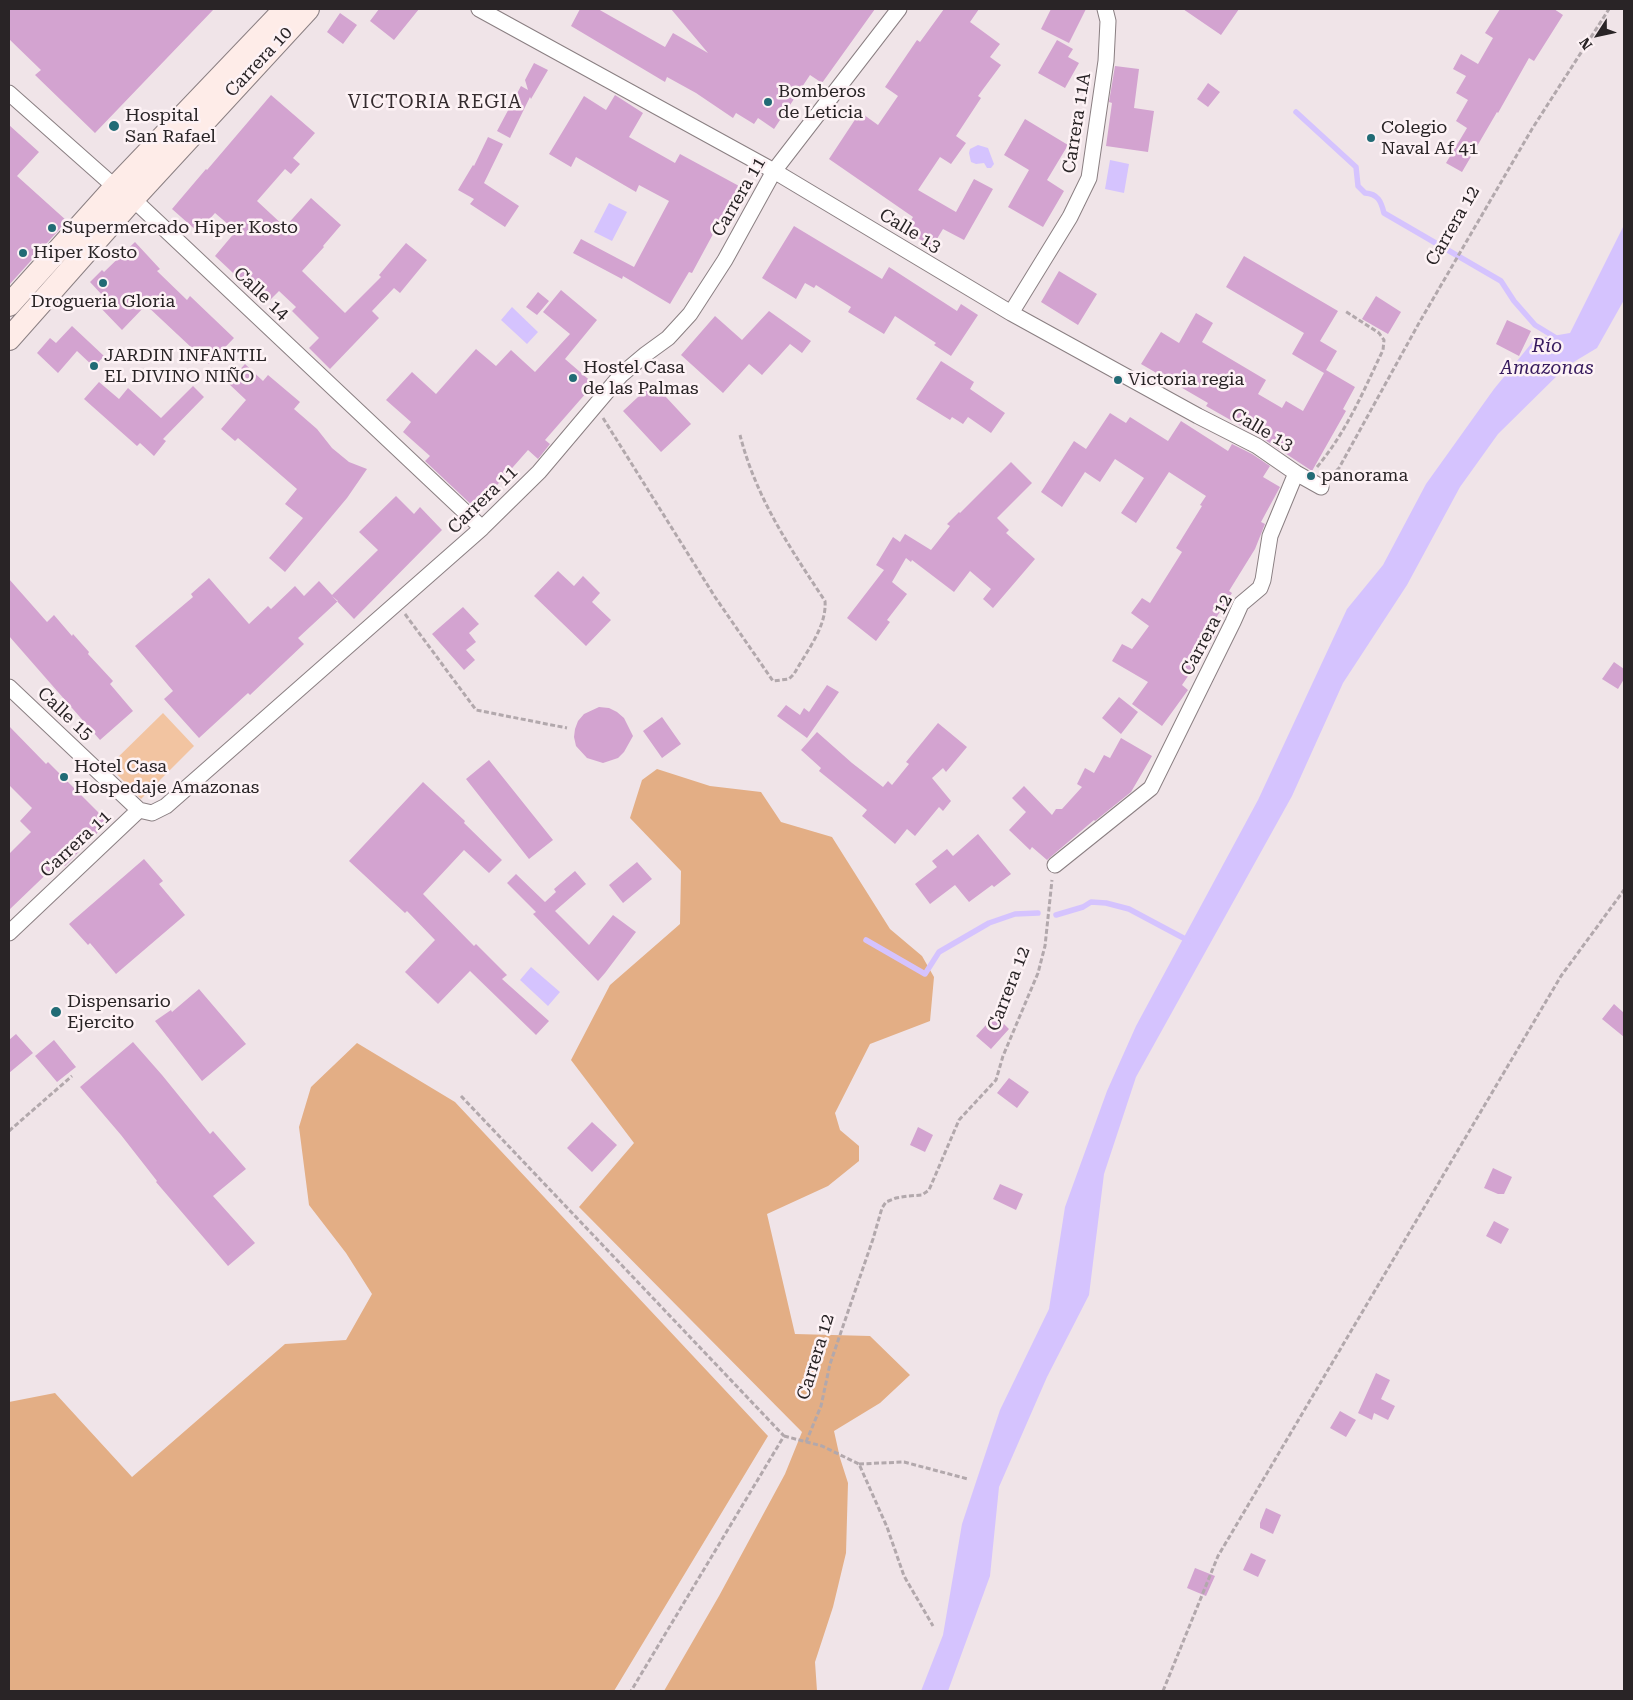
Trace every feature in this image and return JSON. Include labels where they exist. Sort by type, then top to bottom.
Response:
[{"type":"main road","name":"Carrera 10","points":[[9,339],[124,193],[285,9]]},
{"type":"main road","name":"Carrera 10","points":[[9,305],[308,9]]},
{"type":"street","name":"Calle 13","points":[[479,9],[774,171],[1011,313],[1198,416],[1257,446],[1308,480]]},
{"type":"street","name":"Carrera 11","points":[[9,934],[139,810],[152,813],[166,806],[482,528],[539,472],[621,375],[668,338],[690,314],[725,260],[774,171],[899,9]]},
{"type":"street","name":"Carrera 11A","points":[[1011,313],[1070,217],[1089,178],[1106,61],[1108,21],[1105,9]]},
{"type":"street","name":"Calle 14","points":[[9,93],[124,193],[482,528]]},
{"type":"street","name":"Carrera 12","points":[[1055,865],[1151,788],[1233,622],[1237,610],[1248,597],[1260,588],[1270,536],[1308,480]]},
{"type":"street","name":"Calle 15","points":[[9,687],[139,810]]},
{"type":"path","name":"Carrera 12","points":[[1340,468],[1419,323],[1532,129],[1609,9]]},
{"type":"path","points":[[1308,480],[1334,446],[1354,411],[1383,350],[1384,340],[1379,333],[1345,311]]},
{"type":"path","points":[[595,405],[710,589],[773,681],[789,679],[794,674],[823,623],[826,610],[825,601],[786,541],[763,500],[747,460],[740,435]]},
{"type":"path","points":[[398,603],[476,710],[567,728]]},
{"type":"path","name":"Carrera 12","points":[[806,1442],[821,1406],[830,1364],[882,1208],[886,1202],[896,1198],[922,1195],[929,1190],[959,1120],[996,1080],[1024,1003],[1038,973],[1045,946],[1050,892],[1055,865]]},
{"type":"path","points":[[1163,1691],[1218,1556],[1561,976],[1624,890]]},
{"type":"path","points":[[9,1131],[72,1076]]},
{"type":"path","points":[[461,1096],[784,1436],[822,1446],[859,1464],[904,1462],[968,1479]]},
{"type":"path","points":[[631,1691],[784,1436]]},
{"type":"path","points":[[859,1464],[887,1527],[904,1576],[933,1626]]},
{"type":"shaded area","points":[[163,713],[194,746],[141,799],[109,766]]},
{"type":"shaded area","points":[[657,769],[710,786],[761,792],[781,822],[832,837],[890,929],[922,956],[934,977],[930,1021],[870,1044],[835,1113],[840,1130],[859,1146],[859,1161],[828,1186],[767,1214],[795,1334],[870,1336],[910,1375],[880,1403],[834,1431],[848,1483],[846,1553],[833,1607],[815,1662],[817,1691],[664,1691],[719,1596],[785,1474],[802,1432],[579,1207],[634,1143],[571,1060],[610,985],[680,924],[681,871],[630,818],[642,780]]},
{"type":"shaded area","points":[[357,1043],[455,1102],[768,1436],[614,1691],[9,1691],[9,1402],[55,1393],[132,1477],[285,1344],[346,1340],[372,1294],[346,1253],[309,1205],[299,1127],[311,1087]]},
{"type":"water","points":[[978,145],[988,148],[994,164],[991,168],[987,168],[984,163],[976,164],[971,162],[970,149]]},
{"type":"water","points":[[1110,160],[1129,164],[1124,193],[1105,189]]},
{"type":"water","points":[[609,203],[627,212],[612,241],[594,232]]},
{"type":"water","name":"Río Amazonas","points":[[1624,225],[1624,300],[1597,348],[1567,366],[1498,434],[1460,487],[1407,585],[1343,683],[1292,796],[1136,1077],[1104,1174],[1089,1295],[1047,1377],[999,1487],[990,1576],[948,1691],[921,1691],[943,1635],[962,1524],[1000,1410],[1049,1309],[1065,1207],[1107,1091],[1136,1026],[1258,800],[1347,609],[1383,565],[1426,484],[1494,389],[1535,339],[1570,333]]},
{"type":"water","points":[[512,307],[538,332],[527,344],[501,320]]},
{"type":"water","points":[[531,967],[560,992],[548,1006],[520,980]]},
{"type":"building","points":[[9,9],[214,9],[95,133],[35,75],[41,70],[9,39]]},
{"type":"building","points":[[379,9],[419,9],[394,40],[370,21]]},
{"type":"building","points":[[580,9],[598,9],[665,47],[673,33],[708,53],[671,9],[875,9],[822,83],[810,75],[774,129],[758,118],[754,124],[736,113],[733,118],[696,93],[667,77],[665,82],[571,26]]},
{"type":"building","points":[[944,9],[979,9],[970,22],[1000,44],[990,57],[1001,65],[978,96],[981,98],[956,136],[966,143],[951,164],[940,157],[918,190],[956,212],[974,179],[993,189],[964,240],[943,229],[932,247],[905,230],[913,217],[829,159],[860,112],[878,125],[898,96],[885,87],[917,40],[920,42]]},
{"type":"building","points":[[1051,9],[1086,9],[1069,43],[1041,29]]},
{"type":"building","points":[[1183,9],[1239,9],[1221,35]]},
{"type":"building","points":[[1500,9],[1554,9],[1563,15],[1534,61],[1529,58],[1462,172],[1446,163],[1467,128],[1456,121],[1468,100],[1456,93],[1466,76],[1453,69],[1461,54],[1478,64],[1493,38],[1485,33]]},
{"type":"building","points":[[340,13],[357,25],[343,44],[327,32]]},
{"type":"building","points":[[1057,40],[1073,49],[1068,57],[1079,63],[1065,88],[1038,73]]},
{"type":"building","points":[[534,63],[548,70],[531,99],[530,97],[510,138],[497,131],[521,86],[528,90],[525,80]]},
{"type":"building","points":[[1115,66],[1139,69],[1134,108],[1154,111],[1148,152],[1106,146],[1112,103],[1109,102]]},
{"type":"building","points":[[1208,83],[1220,92],[1208,107],[1197,99]]},
{"type":"building","points":[[271,95],[315,133],[293,158],[300,164],[291,174],[285,169],[257,201],[285,227],[311,198],[341,225],[302,271],[345,313],[381,277],[379,275],[406,243],[427,260],[400,293],[394,288],[372,311],[379,318],[330,369],[309,348],[319,338],[292,311],[296,307],[279,291],[266,304],[215,256],[236,231],[215,213],[198,232],[172,209]]},
{"type":"building","points":[[615,95],[643,113],[629,137],[675,163],[680,154],[739,186],[692,273],[689,272],[670,304],[623,276],[622,279],[573,253],[581,239],[634,267],[669,201],[639,185],[636,192],[576,157],[571,167],[549,154],[584,96],[606,110]]},
{"type":"building","points":[[1025,119],[1068,145],[1047,180],[1064,191],[1043,227],[1008,207],[1029,170],[1004,155]]},
{"type":"building","name":"Hiper Kosto","points":[[9,125],[39,152],[17,176],[67,221],[9,285]]},
{"type":"building","points":[[488,137],[503,144],[484,183],[519,206],[505,227],[470,204],[474,199],[458,190],[474,166]]},
{"type":"building","points":[[794,226],[882,279],[889,267],[957,311],[961,304],[978,315],[951,356],[934,345],[936,343],[895,316],[884,334],[848,312],[851,307],[816,285],[814,288],[805,283],[796,299],[762,278]]},
{"type":"building","points":[[135,242],[160,269],[157,271],[187,300],[190,296],[234,338],[209,364],[146,305],[122,330],[97,304],[104,297],[90,282],[102,270],[104,272]]},
{"type":"building","points":[[1244,256],[1338,311],[1320,341],[1337,351],[1326,370],[1355,387],[1343,409],[1346,411],[1312,471],[1262,438],[1206,406],[1208,403],[1141,364],[1161,332],[1179,343],[1196,313],[1213,323],[1202,342],[1266,380],[1258,394],[1282,408],[1286,401],[1303,411],[1324,373],[1292,354],[1304,333],[1226,287]]},
{"type":"building","points":[[1059,271],[1097,294],[1078,325],[1041,302]]},
{"type":"building","points":[[561,290],[597,320],[565,359],[594,384],[545,440],[550,444],[538,459],[528,450],[476,509],[425,461],[430,456],[403,432],[411,422],[386,400],[412,372],[436,394],[476,349],[496,366],[511,350],[535,372],[570,334],[543,312]]},
{"type":"building","points":[[538,292],[549,301],[537,315],[526,307]]},
{"type":"building","points":[[1376,296],[1401,312],[1388,334],[1362,319]]},
{"type":"building","points":[[769,311],[811,341],[802,353],[790,344],[762,375],[749,364],[723,393],[681,355],[715,316],[742,340]]},
{"type":"building","points":[[1507,320],[1531,331],[1519,356],[1496,344]]},
{"type":"building","points":[[72,326],[104,356],[94,367],[77,351],[58,373],[37,353],[50,338],[56,343]]},
{"type":"building","points":[[941,361],[974,382],[970,389],[1005,413],[991,433],[968,417],[963,424],[952,417],[950,420],[916,399]]},
{"type":"building","points":[[245,364],[263,381],[268,375],[300,402],[294,409],[317,429],[332,448],[349,462],[367,469],[347,498],[285,572],[269,558],[303,518],[285,504],[297,489],[238,438],[235,441],[221,429],[246,400],[228,383]]},
{"type":"building","points":[[99,382],[119,399],[128,388],[161,418],[193,386],[204,397],[163,439],[166,441],[154,456],[140,443],[137,446],[84,399]]},
{"type":"building","points":[[653,383],[691,424],[661,452],[623,411]]},
{"type":"building","points":[[1110,413],[1126,423],[1130,417],[1168,441],[1181,421],[1228,451],[1232,444],[1270,466],[1263,477],[1280,487],[1261,522],[1265,524],[1255,549],[1229,591],[1232,593],[1209,629],[1216,635],[1182,685],[1188,690],[1162,726],[1132,704],[1148,682],[1112,661],[1122,644],[1132,649],[1149,626],[1131,613],[1142,598],[1150,603],[1182,552],[1176,548],[1202,506],[1200,505],[1206,496],[1169,472],[1136,523],[1121,513],[1144,478],[1115,459],[1100,482],[1085,472],[1062,507],[1041,492],[1074,441],[1086,449]]},
{"type":"building","points":[[1011,462],[1032,483],[997,518],[1009,530],[1006,533],[1035,559],[993,608],[983,599],[991,589],[970,571],[954,592],[912,560],[911,562],[906,558],[892,582],[907,594],[887,620],[890,622],[876,641],[847,618],[884,570],[876,565],[893,537],[900,542],[905,534],[931,550],[950,526],[947,524]]},
{"type":"building","points":[[396,496],[414,514],[420,507],[442,530],[354,619],[337,602],[298,638],[304,644],[250,695],[248,693],[199,738],[164,699],[173,691],[135,646],[193,597],[191,594],[209,578],[249,624],[268,606],[271,609],[295,586],[304,596],[319,581],[332,595],[378,550],[359,532]]},
{"type":"building","points":[[558,571],[574,586],[583,576],[600,593],[592,602],[611,620],[586,646],[534,596]]},
{"type":"building","points":[[9,579],[47,622],[54,615],[72,636],[73,634],[89,652],[88,654],[113,681],[110,684],[133,711],[100,740],[9,636]]},
{"type":"building","points":[[463,607],[479,624],[469,633],[476,642],[466,650],[475,660],[464,670],[432,634]]},
{"type":"building","points":[[1614,662],[1624,669],[1624,679],[1618,689],[1602,679]]},
{"type":"building","points":[[827,685],[839,692],[807,738],[777,716],[786,705],[800,715],[804,708],[809,712]]},
{"type":"building","points":[[1119,697],[1138,712],[1121,734],[1102,718]]},
{"type":"building","points":[[599,707],[609,708],[617,712],[624,718],[633,736],[624,752],[618,758],[603,763],[587,758],[576,746],[574,737],[578,721],[584,714]]},
{"type":"building","points":[[662,717],[681,744],[662,758],[643,731]]},
{"type":"building","points":[[938,723],[967,747],[946,772],[943,768],[932,778],[951,801],[943,811],[939,807],[915,836],[907,829],[895,844],[862,816],[867,810],[819,771],[821,768],[801,750],[817,732],[883,787],[888,781],[892,785],[909,764],[906,762]]},
{"type":"building","points":[[9,726],[46,764],[48,762],[108,822],[65,866],[60,861],[9,910],[9,854],[31,832],[20,821],[32,808],[9,785]]},
{"type":"building","points":[[1121,738],[1152,756],[1131,792],[1094,820],[1047,860],[1032,847],[1030,850],[1009,830],[1026,812],[1012,798],[1024,786],[1052,815],[1056,809],[1062,809],[1082,787],[1077,784],[1085,768],[1094,773],[1104,755],[1110,758]]},
{"type":"building","points":[[489,760],[553,840],[529,859],[466,779]]},
{"type":"building","points":[[423,782],[465,821],[464,823],[502,860],[489,873],[464,850],[423,894],[474,946],[476,944],[507,975],[502,979],[549,1021],[536,1035],[470,971],[438,1004],[405,972],[435,940],[407,911],[405,913],[349,861]]},
{"type":"building","points":[[978,834],[1011,874],[969,902],[955,885],[930,904],[915,884],[937,867],[932,861],[947,849],[953,856]]},
{"type":"building","points":[[144,859],[163,881],[159,884],[185,915],[116,974],[90,943],[88,945],[69,924]]},
{"type":"building","points":[[637,862],[652,879],[623,903],[609,885]]},
{"type":"building","points":[[575,871],[586,884],[555,911],[589,945],[613,915],[636,932],[598,981],[533,914],[536,912],[507,883],[516,874],[545,902],[556,892],[554,889]]},
{"type":"building","points":[[199,989],[246,1044],[202,1081],[155,1021],[171,1010],[172,1012]]},
{"type":"building","points":[[1614,1004],[1624,1013],[1624,1037],[1602,1019]]},
{"type":"building","points":[[995,1015],[1009,1029],[991,1049],[976,1036]]},
{"type":"building","points":[[16,1034],[33,1053],[9,1073],[9,1040]]},
{"type":"building","points":[[54,1040],[76,1067],[57,1082],[35,1056]]},
{"type":"building","points":[[133,1042],[210,1134],[213,1131],[246,1169],[213,1196],[255,1243],[228,1266],[156,1182],[121,1135],[80,1087]]},
{"type":"building","points":[[1009,1078],[1029,1092],[1017,1108],[997,1093]]},
{"type":"building","points":[[592,1122],[617,1145],[592,1172],[567,1148]]},
{"type":"building","points":[[918,1127],[933,1135],[925,1152],[910,1145]]},
{"type":"building","points":[[1493,1168],[1512,1177],[1504,1194],[1498,1194],[1484,1188]]},
{"type":"building","points":[[1000,1184],[1023,1194],[1016,1210],[993,1199]]},
{"type":"building","points":[[1494,1221],[1509,1229],[1501,1244],[1486,1236]]},
{"type":"building","points":[[1376,1373],[1390,1380],[1381,1399],[1395,1406],[1388,1420],[1374,1413],[1372,1420],[1358,1413]]},
{"type":"building","points":[[1340,1411],[1356,1420],[1346,1437],[1330,1428]]},
{"type":"building","points":[[1266,1508],[1281,1515],[1273,1534],[1260,1528]]},
{"type":"building","points":[[1251,1553],[1266,1560],[1258,1577],[1243,1570]]},
{"type":"building","points":[[1195,1568],[1215,1576],[1206,1596],[1187,1588]]},
{"type":"waterway","points":[[1296,112],[1356,167],[1358,186],[1365,193],[1373,195],[1378,199],[1384,213],[1501,281],[1514,301],[1535,325],[1558,339]]},
{"type":"waterway","points":[[1056,915],[1083,907],[1091,902],[1106,903],[1129,909],[1189,941]]},
{"type":"waterway","points":[[866,940],[925,974],[939,952],[989,923],[1015,914],[1038,913]]},
{"type":"place","name":"Bomberos de Leticia","points":[[768,102]]},
{"type":"place","name":"Hospital San Rafael","points":[[114,126]]},
{"type":"place","name":"Colegio Naval Af 41","points":[[1371,138]]},
{"type":"place","name":"Supermercado Hiper Kosto","points":[[52,228]]},
{"type":"place","name":"Hiper Kosto","points":[[23,253]]},
{"type":"place","name":"Drogueria Gloria","points":[[103,283]]},
{"type":"place","name":"JARDIN INFANTIL EL DIVINO NIÑO","points":[[94,366]]},
{"type":"place","name":"Hostel Casa de las Palmas","points":[[573,378]]},
{"type":"place","name":"Victoria regia","points":[[1118,380]]},
{"type":"place","name":"panorama","points":[[1311,476]]},
{"type":"place","name":"Hotel Casa Hospedaje Amazonas","points":[[64,777]]},
{"type":"place","name":"Dispensario Ejercito","points":[[56,1012]]},
{"type":"district","name":"VICTORIA REGIA","points":[[435,102]]}]
